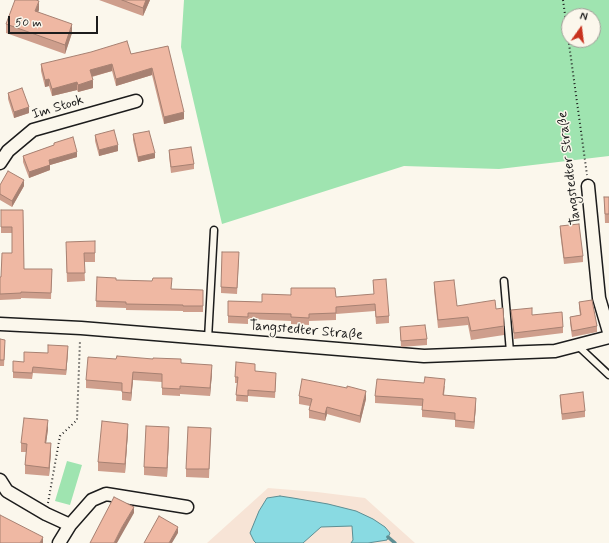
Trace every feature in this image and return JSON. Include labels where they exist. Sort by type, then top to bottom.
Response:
[{"type":"street","name":"Im Stook","points":[[0,163],[8,151],[33,130],[136,101]]},
{"type":"street","name":"Tangstedter Straße","points":[[588,186],[600,298],[609,332]]},
{"type":"street","name":"Tangstedter Straße","points":[[0,324],[81,328],[424,356],[555,350],[609,337]]},
{"type":"street","points":[[0,480],[7,491],[46,514],[70,525]]},
{"type":"street","points":[[59,543],[70,525],[92,500],[106,494],[187,506]]},
{"type":"lane","points":[[208,339],[214,230]]},
{"type":"lane","points":[[504,281],[510,352]]},
{"type":"lane","points":[[577,345],[609,375]]},
{"type":"path","name":"Tangstedter Straße","points":[[563,0],[588,186]]},
{"type":"path","points":[[46,514],[60,436],[77,420],[81,328]]},
{"type":"shaded area","points":[[268,488],[365,498],[415,543],[207,543]]},
{"type":"green space","points":[[184,0],[609,0],[609,156],[499,169],[404,166],[222,224],[181,47]]},
{"type":"green space","points":[[67,461],[82,465],[70,505],[55,501]]},
{"type":"water","points":[[280,496],[328,504],[356,511],[373,519],[385,527],[390,533],[387,540],[368,543],[351,543],[353,540],[352,526],[321,527],[303,543],[256,543],[250,533],[259,511],[267,498]]},
{"type":"building","points":[[15,0],[39,1],[35,11],[72,24],[65,45],[6,24]]},
{"type":"building","points":[[122,0],[146,0],[143,8]]},
{"type":"building","points":[[127,41],[131,54],[168,46],[184,112],[164,117],[152,68],[116,79],[112,64],[90,70],[93,80],[78,85],[77,82],[52,89],[49,79],[45,80],[41,64],[91,52]]},
{"type":"building","points":[[22,88],[29,107],[14,112],[8,93]]},
{"type":"building","points":[[114,130],[118,145],[99,150],[95,135]]},
{"type":"building","points":[[149,131],[155,153],[138,157],[133,134]]},
{"type":"building","points":[[73,137],[77,152],[49,160],[50,165],[29,172],[23,156]]},
{"type":"building","points":[[191,147],[194,164],[171,167],[169,150]]},
{"type":"building","points":[[8,171],[24,180],[12,201],[0,194],[0,185]]},
{"type":"building","points":[[604,197],[609,197],[609,214],[605,214]]},
{"type":"building","points":[[1,210],[23,210],[24,269],[52,269],[51,293],[21,292],[0,294],[2,253],[12,253],[12,227],[1,227]]},
{"type":"building","points":[[579,224],[583,256],[564,258],[560,226]]},
{"type":"building","points":[[95,241],[95,253],[84,253],[85,273],[67,273],[66,242]]},
{"type":"building","points":[[222,252],[239,252],[237,288],[221,287]]},
{"type":"building","points":[[97,277],[116,278],[116,280],[152,281],[153,278],[172,278],[171,289],[203,290],[203,306],[126,304],[126,302],[96,301]]},
{"type":"building","points":[[386,279],[389,316],[376,317],[375,304],[336,307],[336,313],[309,314],[309,318],[291,317],[291,314],[248,313],[248,317],[228,316],[228,301],[262,302],[262,294],[291,295],[291,288],[335,288],[336,297],[374,294],[373,280]]},
{"type":"building","points":[[454,280],[457,306],[495,300],[496,309],[503,308],[504,326],[471,331],[468,317],[438,320],[434,282]]},
{"type":"building","points":[[592,300],[597,326],[572,331],[570,317],[581,315],[579,302]]},
{"type":"building","points":[[532,308],[532,315],[562,312],[563,327],[514,333],[511,310]]},
{"type":"building","points":[[425,325],[427,339],[401,341],[400,327]]},
{"type":"building","points":[[0,339],[5,340],[4,360],[0,360]]},
{"type":"building","points":[[48,345],[68,346],[66,370],[33,367],[32,373],[13,372],[13,361],[24,362],[24,352],[48,353]]},
{"type":"building","points":[[117,356],[153,359],[181,359],[181,363],[212,365],[210,388],[180,386],[180,389],[162,388],[162,374],[133,372],[131,393],[122,392],[122,383],[86,380],[88,357],[116,359]]},
{"type":"building","points":[[236,362],[255,364],[255,371],[276,373],[275,392],[248,390],[248,396],[236,395],[238,377],[235,377]]},
{"type":"building","points":[[425,377],[445,379],[443,395],[476,398],[474,422],[455,420],[455,413],[422,410],[423,399],[375,396],[377,379],[424,383]]},
{"type":"building","points":[[302,379],[347,388],[347,386],[366,391],[360,416],[327,407],[325,414],[309,410],[312,399],[299,396]]},
{"type":"building","points":[[583,392],[585,411],[562,414],[560,395]]},
{"type":"building","points":[[24,418],[48,420],[45,443],[51,443],[49,468],[25,465],[27,444],[21,443]]},
{"type":"building","points":[[102,421],[128,424],[125,464],[98,462]]},
{"type":"building","points":[[146,426],[169,427],[167,468],[144,467]]},
{"type":"building","points":[[188,427],[211,428],[209,469],[186,469]]},
{"type":"building","points":[[114,497],[134,507],[114,543],[90,543]]},
{"type":"building","points":[[0,515],[43,537],[40,543],[0,543]]},
{"type":"building","points":[[159,516],[178,527],[169,543],[144,543]]},
{"type":"waterway","points":[[388,537],[395,543]]}]
